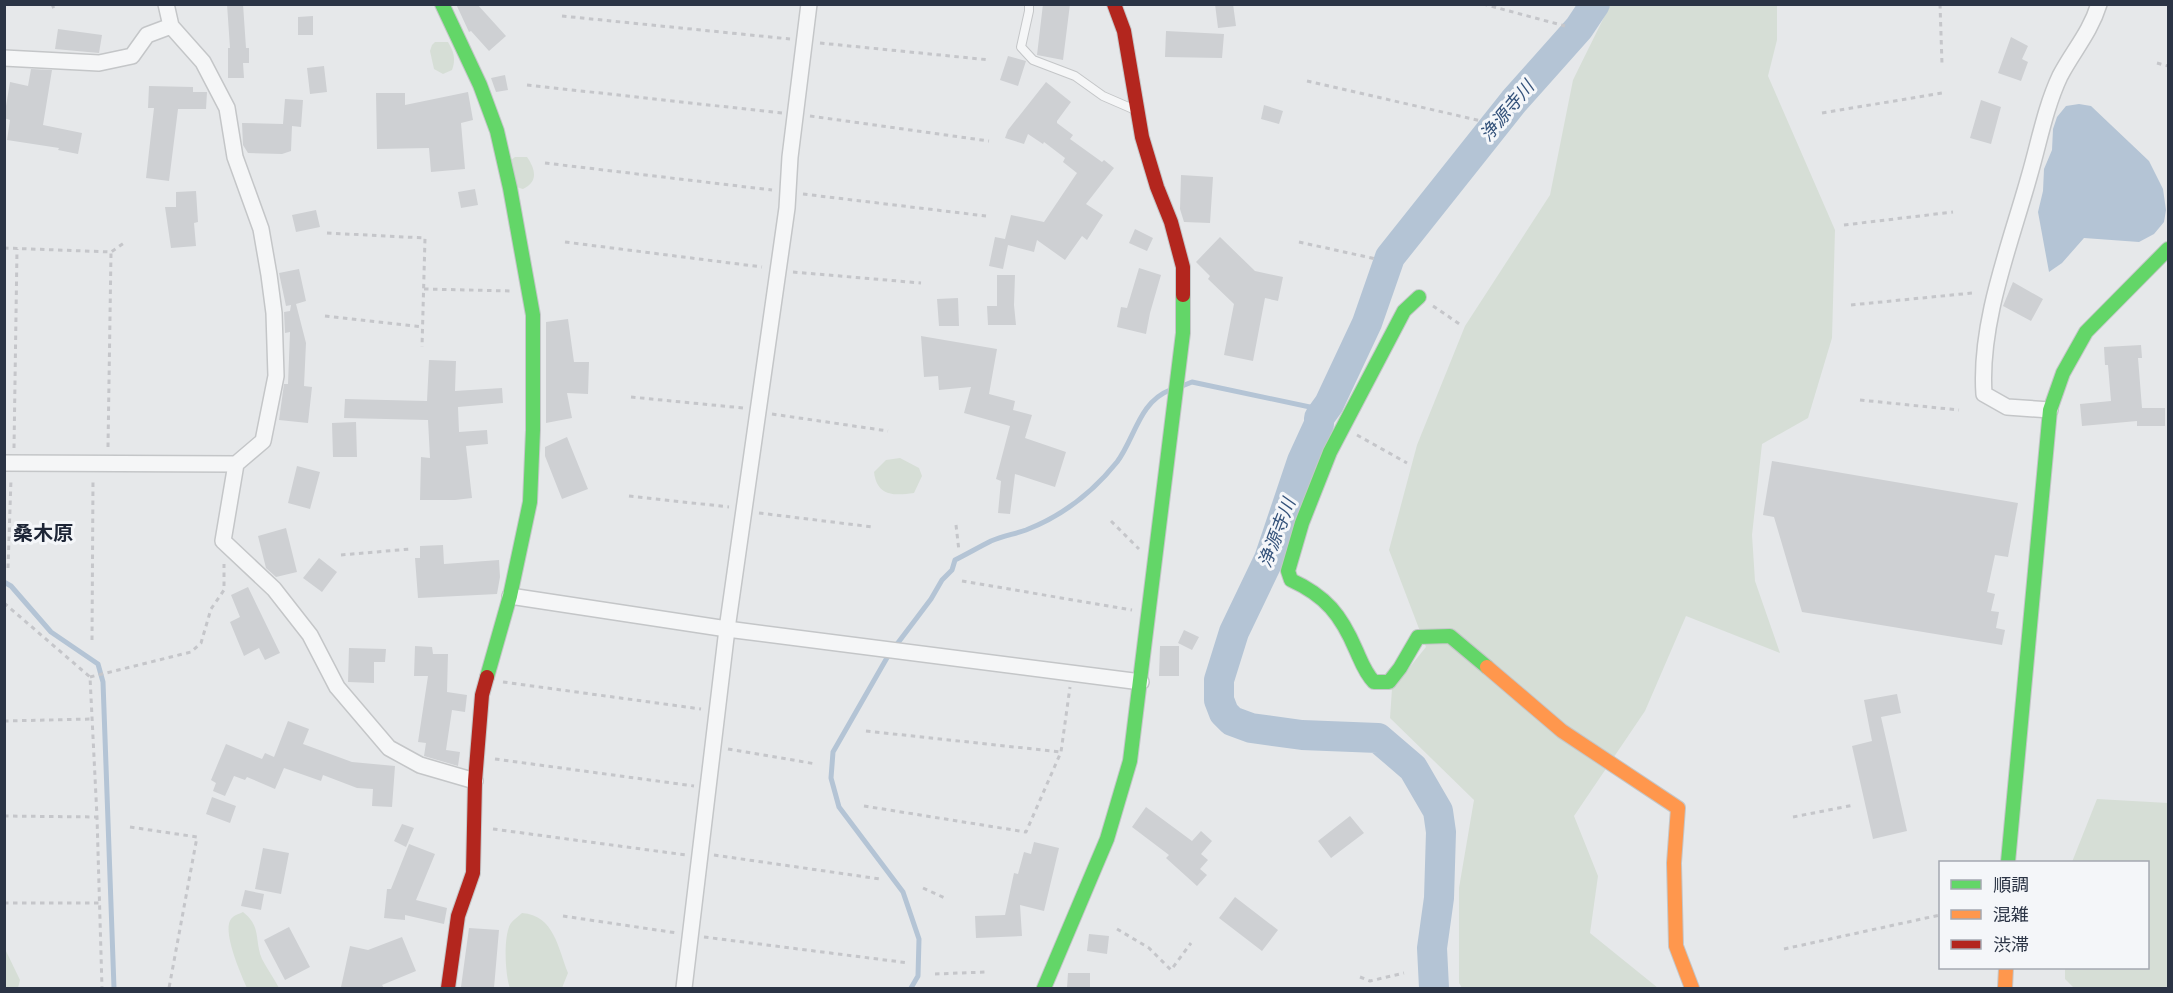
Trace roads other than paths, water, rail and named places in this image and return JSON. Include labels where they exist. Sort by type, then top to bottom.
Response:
[{"type":"street","points":[[8,469],[236,464],[263,441],[276,376],[274,313],[261,229],[235,157],[227,108],[203,62],[171,26],[166,4]]},
{"type":"street","points":[[442,4],[480,85],[497,131],[513,200],[533,315],[534,430],[530,502],[510,596],[482,695],[475,781],[472,873],[458,916],[446,986]]},
{"type":"street","points":[[684,988],[727,629],[787,208],[790,158],[809,4]]},
{"type":"street","points":[[1044,988],[1107,839],[1130,761],[1183,333],[1183,267],[1171,222],[1157,188],[1142,137],[1124,31],[1114,4]]},
{"type":"street","points":[[2050,410],[2007,407],[1984,394],[1982,372],[1993,301],[2047,110],[2061,75],[2092,24],[2099,4]]},
{"type":"street","points":[[4,58],[99,63],[132,56],[147,35],[171,26]]},
{"type":"street","points":[[2008,861],[2050,410],[2062,373],[2086,332],[2169,249]]},
{"type":"street","points":[[1419,297],[1404,311],[1330,452],[1302,523],[1288,571],[1291,579],[1311,588],[1338,613],[1348,631],[1366,676],[1374,682],[1389,682],[1418,637],[1450,636],[1562,731],[1678,808],[1674,863],[1676,946],[1692,988]]},
{"type":"street","points":[[236,464],[223,541],[274,589],[310,635],[337,687],[389,748],[420,765],[475,781]]},
{"type":"street","points":[[510,596],[727,629],[1141,682]]},
{"type":"street","points":[[2005,988],[2006,969]]},
{"type":"lane","points":[[1029,4],[1021,47],[1033,60],[1075,76],[1102,96],[1138,110]]},
{"type":"water","points":[[2079,104],[2091,106],[2149,161],[2163,189],[2166,210],[2164,222],[2154,234],[2139,242],[2084,238],[2062,263],[2049,272],[2038,212],[2043,191],[2044,169],[2052,150],[2053,129],[2057,117],[2066,106]]},
{"type":"waterway","name":"浄源寺川","points":[[1434,988],[1432,948],[1439,898],[1441,832],[1438,811],[1413,768],[1378,738],[1302,735],[1251,728],[1232,721],[1224,713],[1219,700],[1219,680],[1234,632],[1269,559],[1302,461],[1319,424],[1319,418],[1329,404],[1367,323],[1390,257],[1514,101],[1579,28],[1595,4]]},
{"type":"waterway","points":[[1182,386],[1192,382],[1324,410]]},
{"type":"waterway","points":[[911,988],[918,976],[919,939],[903,892],[839,807],[831,778],[833,752],[888,656],[931,599],[942,580],[952,570],[955,560],[991,541],[1026,530],[1052,518],[1076,502],[1117,462],[1151,403],[1170,390]]},
{"type":"waterway","points":[[4,582],[11,586],[51,632],[98,664],[103,682],[114,988]]},
{"type":"district","name":"桑木原","points":[[43,533]]}]
